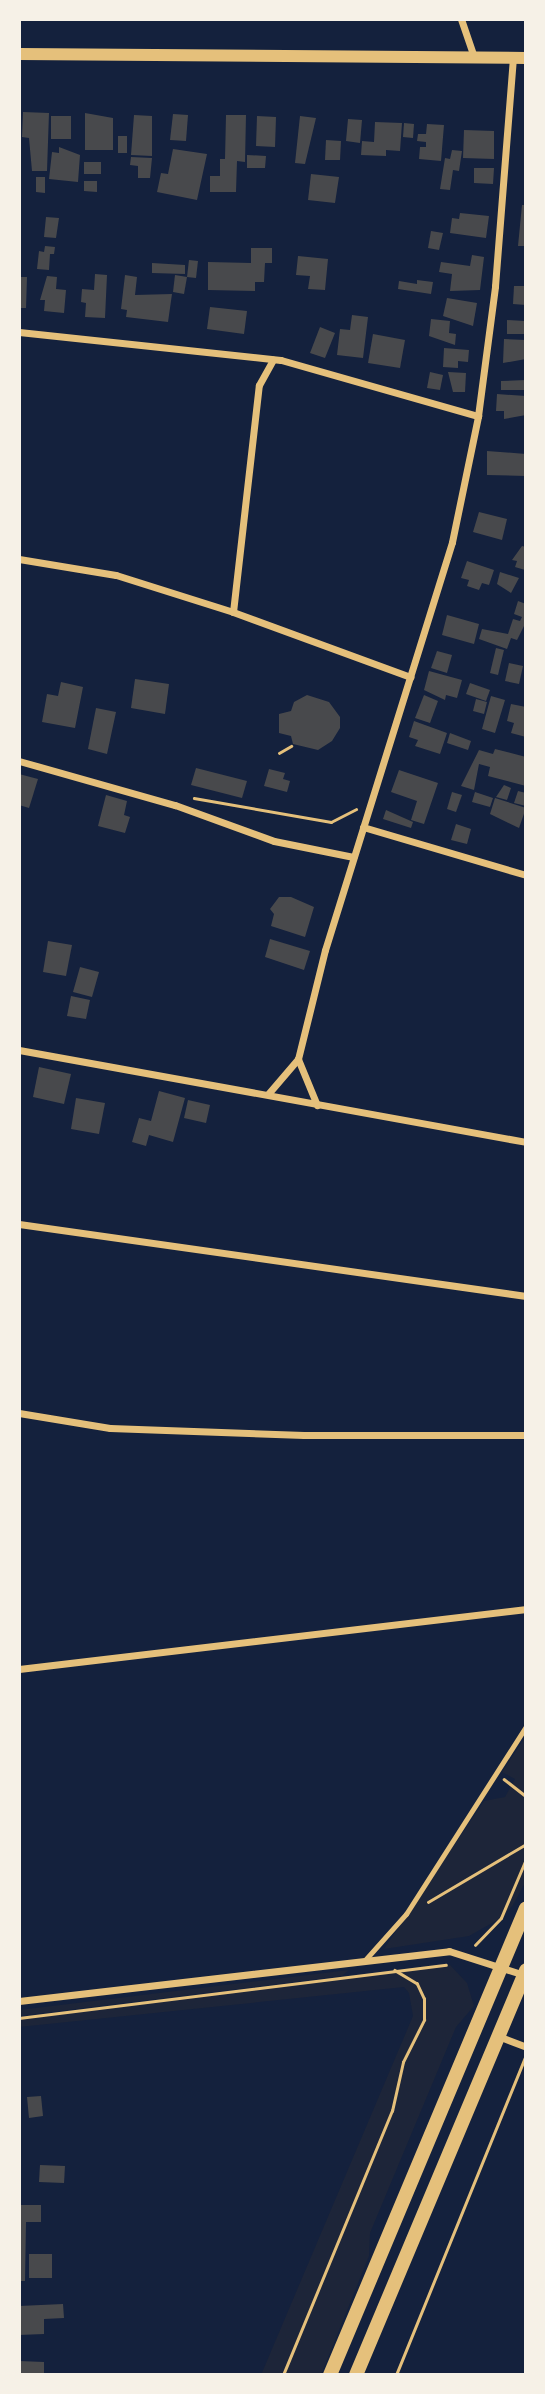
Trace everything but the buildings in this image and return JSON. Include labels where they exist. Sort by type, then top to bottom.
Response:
[{"type":"main road","points":[[330,2375],[526,1908]]},
{"type":"main road","points":[[356,2375],[525,1972]]},
{"type":"street","points":[[461,19],[474,57]]},
{"type":"street","points":[[19,54],[519,57],[495,286],[478,416],[452,542],[353,857],[298,1059],[268,1094]]},
{"type":"street","points":[[19,332],[273,359],[478,416]]},
{"type":"street","points":[[233,612],[259,385],[273,359]]},
{"type":"street","points":[[19,559],[116,575],[233,612],[411,677]]},
{"type":"street","points":[[19,761],[175,805],[274,841],[353,857]]},
{"type":"street","points":[[363,827],[526,875]]},
{"type":"street","points":[[19,1050],[526,1142]]},
{"type":"street","points":[[298,1059],[317,1105]]},
{"type":"street","points":[[19,1224],[526,1296]]},
{"type":"street","points":[[19,1413],[110,1428],[526,1435]]},
{"type":"street","points":[[19,1669],[526,1609]]},
{"type":"street","points":[[19,2001],[449,1951],[525,1972]]},
{"type":"street","points":[[498,2036],[526,2048]]},
{"type":"lane","points":[[365,1960],[412,1904],[526,1726]]},
{"type":"path","points":[[279,753],[291,746]]},
{"type":"path","points":[[175,805],[190,797],[331,822],[373,797]]},
{"type":"path","points":[[493,1775],[526,1796]]},
{"type":"path","points":[[412,1904],[419,1907],[526,1843]]},
{"type":"path","points":[[283,2375],[392,2111],[403,2062],[424,2020],[424,1999],[417,1984],[396,1971]]},
{"type":"path","points":[[396,2375],[526,2055]]},
{"type":"shaded area","points":[[526,1736],[526,1881],[513,1905],[501,1918],[469,1936],[384,1949],[484,1801],[505,1797],[515,1779],[502,1772]]},
{"type":"shaded area","points":[[450,1965],[467,1983],[474,2006],[456,2027],[370,2233],[369,2256],[321,2375],[261,2375],[413,2016],[409,1993],[404,1987],[19,2027],[19,2020]]},
{"type":"shaded area","points":[[349,1970],[342,1976],[19,2016],[19,2010]]}]
